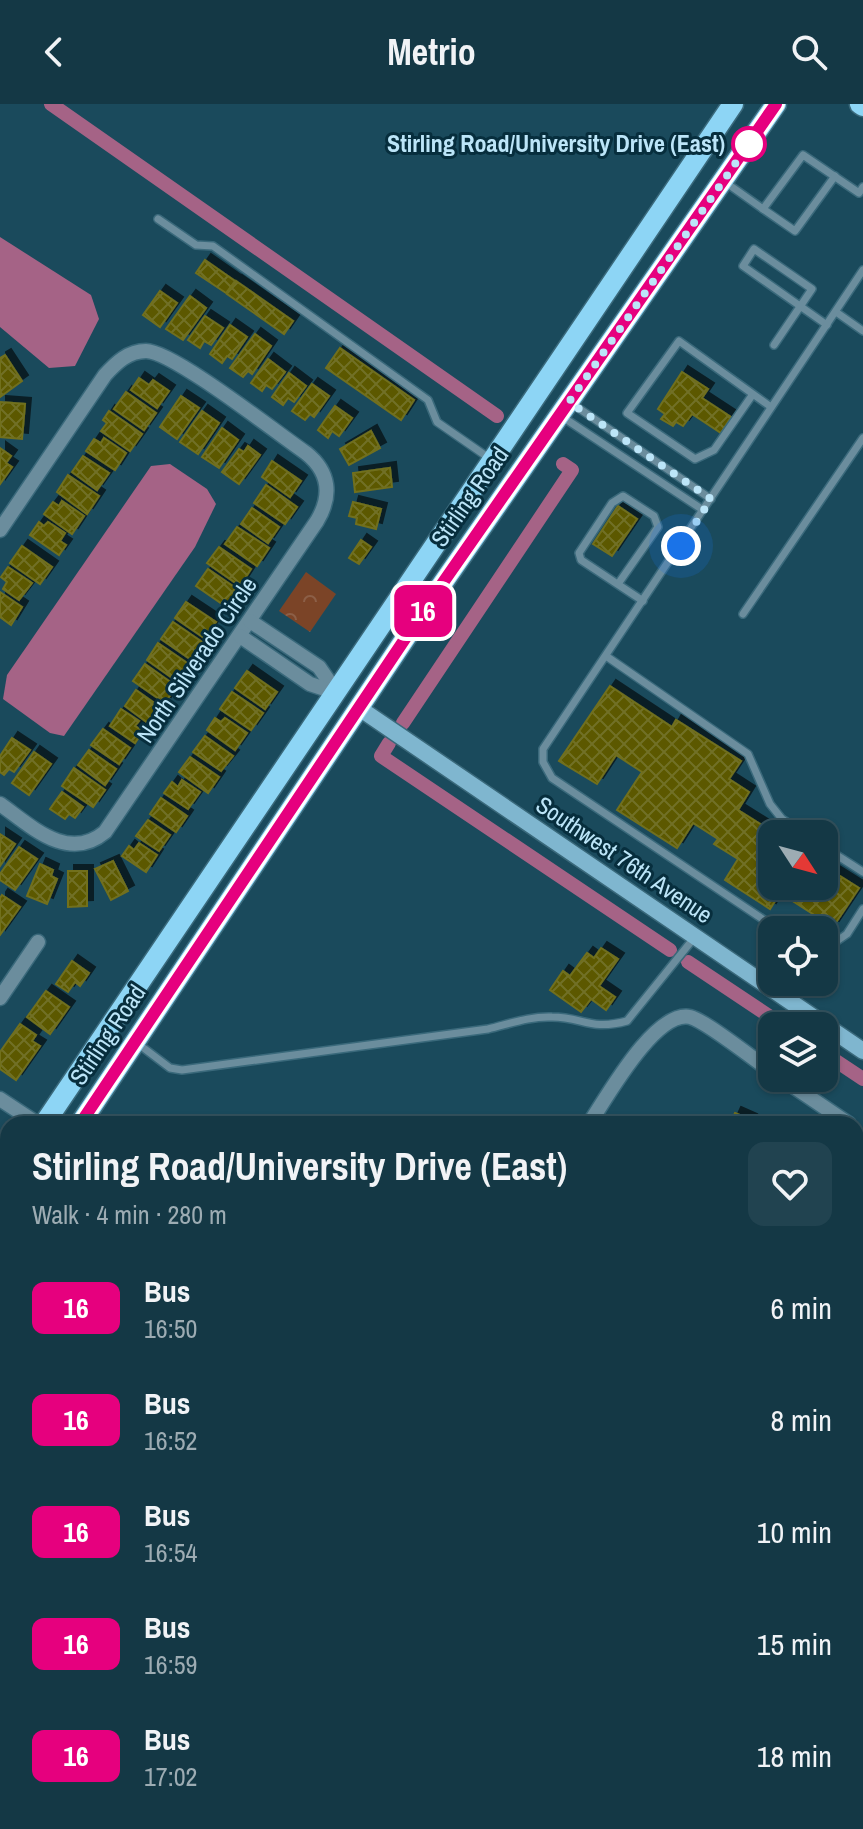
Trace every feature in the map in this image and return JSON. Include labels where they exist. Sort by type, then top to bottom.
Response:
[{"type":"main road","name":"Stirling Road","points":[[46,1116],[337,693],[733,104]]},
{"type":"main road","name":"Stirling Road","points":[[85,1116],[494,508],[776,104]]},
{"type":"main road","points":[[491,463],[495,486],[494,508]]},
{"type":"main road","points":[[337,693],[342,711],[339,738]]},
{"type":"street","name":"North Silverado Circle","points":[[0,530],[105,375],[118,360],[136,352],[154,352],[185,369],[306,453],[322,471],[327,484],[321,514],[100,837],[80,844],[53,840],[0,804]]},
{"type":"street","points":[[250,621],[319,667],[337,693]]},
{"type":"street","points":[[240,636],[310,684],[337,693]]},
{"type":"street","name":"Southwest 76th Avenue","points":[[359,708],[863,1051]]},
{"type":"street","points":[[0,998],[38,942]]},
{"type":"street","points":[[595,1116],[656,1028],[673,1017],[692,1017],[758,1062]]},
{"type":"street","points":[[802,1092],[837,1116]]},
{"type":"street","points":[[0,1099],[28,1116]]},
{"type":"lane","points":[[763,209],[791,178],[803,155],[859,193],[863,187]]},
{"type":"lane","points":[[723,180],[795,231],[835,176]]},
{"type":"lane","points":[[811,192],[819,198]]},
{"type":"lane","points":[[799,208],[808,214]]},
{"type":"lane","points":[[158,219],[196,245],[213,246],[428,400],[437,422],[491,463]]},
{"type":"lane","points":[[774,345],[800,306],[812,289],[754,249],[743,266],[800,306],[827,325]]},
{"type":"lane","points":[[758,916],[552,778],[543,762],[543,749],[863,270]]},
{"type":"lane","points":[[836,312],[863,331]]},
{"type":"lane","points":[[753,394],[714,450],[695,459],[627,413],[679,341],[753,394],[771,407]]},
{"type":"lane","points":[[564,408],[711,499]]},
{"type":"lane","points":[[564,408],[703,510]]},
{"type":"lane","points":[[743,614],[863,438]]},
{"type":"lane","points":[[618,584],[658,527],[654,516],[629,498],[617,497],[580,547],[581,560],[643,601]]},
{"type":"lane","points":[[606,656],[748,754],[770,804],[783,820]]},
{"type":"lane","points":[[838,856],[863,872]]},
{"type":"lane","points":[[838,940],[847,934],[863,909]]},
{"type":"lane","points":[[136,1041],[170,1068],[182,1070],[488,1029],[536,1017],[555,1016],[594,1027],[614,1025],[627,1021],[695,937]]},
{"type":"green space","points":[[306,572],[336,594],[310,632],[279,611]]},
{"type":"shaded area","points":[[0,237],[91,295],[99,319],[75,366],[49,368],[0,327]]},
{"type":"shaded area","points":[[170,464],[207,489],[216,504],[195,547],[64,736],[50,733],[3,699],[7,675],[151,466]]},
{"type":"building","points":[[205,260],[235,281],[226,293],[196,273]]},
{"type":"building","points":[[236,281],[293,321],[284,334],[227,294]]},
{"type":"building","points":[[160,291],[177,303],[160,327],[143,315]]},
{"type":"building","points":[[190,296],[206,308],[183,340],[166,329]]},
{"type":"building","points":[[205,316],[223,328],[211,345],[204,341],[200,348],[188,340]]},
{"type":"building","points":[[230,325],[247,337],[232,359],[227,356],[222,363],[210,354]]},
{"type":"building","points":[[255,334],[271,346],[252,374],[248,371],[243,377],[230,368]]},
{"type":"building","points":[[340,348],[414,400],[401,420],[326,368]]},
{"type":"building","points":[[5,355],[22,381],[0,397],[0,358]]},
{"type":"building","points":[[268,359],[285,372],[272,389],[266,385],[262,391],[251,383]]},
{"type":"building","points":[[682,372],[708,389],[702,398],[731,417],[721,433],[692,414],[683,426],[676,422],[673,426],[661,419],[665,414],[658,409]]},
{"type":"building","points":[[289,373],[306,386],[294,402],[288,398],[283,405],[272,397]]},
{"type":"building","points":[[139,378],[149,385],[153,380],[169,391],[157,408],[131,390]]},
{"type":"building","points":[[312,384],[329,396],[314,417],[310,414],[305,420],[292,411]]},
{"type":"building","points":[[126,392],[156,413],[144,430],[114,409]]},
{"type":"building","points":[[181,396],[199,408],[177,439],[160,427]]},
{"type":"building","points":[[0,402],[25,404],[22,439],[0,437]]},
{"type":"building","points":[[335,406],[352,418],[339,436],[332,431],[328,438],[318,430]]},
{"type":"building","points":[[109,411],[142,434],[130,451],[101,431],[107,423],[103,420]]},
{"type":"building","points":[[202,411],[219,423],[198,454],[180,442]]},
{"type":"building","points":[[222,428],[238,440],[219,468],[202,457]]},
{"type":"building","points":[[371,431],[380,448],[349,465],[340,449]]},
{"type":"building","points":[[104,438],[126,453],[115,470],[86,451],[94,439],[101,443]]},
{"type":"building","points":[[248,446],[260,455],[239,484],[222,472],[239,449],[244,452]]},
{"type":"building","points":[[0,448],[11,456],[6,463],[12,467],[0,484]]},
{"type":"building","points":[[83,456],[109,473],[97,490],[72,472]]},
{"type":"building","points":[[272,461],[301,481],[290,497],[262,477]]},
{"type":"building","points":[[390,468],[392,487],[355,492],[353,473]]},
{"type":"building","points":[[68,475],[99,496],[87,514],[57,492]]},
{"type":"building","points":[[266,485],[297,507],[285,524],[254,503]]},
{"type":"building","points":[[62,501],[84,516],[72,534],[44,514],[53,502],[59,506]]},
{"type":"building","points":[[353,502],[381,509],[376,529],[356,524],[357,518],[349,516]]},
{"type":"building","points":[[618,506],[637,519],[612,556],[593,544]]},
{"type":"building","points":[[252,508],[279,527],[268,543],[241,524]]},
{"type":"building","points":[[39,522],[44,526],[48,522],[65,533],[60,541],[66,545],[59,555],[30,535]]},
{"type":"building","points":[[237,527],[269,548],[257,566],[225,544]]},
{"type":"building","points":[[361,540],[371,547],[359,564],[349,558]]},
{"type":"building","points":[[22,546],[52,567],[40,584],[10,563]]},
{"type":"building","points":[[219,547],[251,569],[240,586],[207,563]]},
{"type":"building","points":[[8,567],[32,583],[19,600],[3,589],[7,582],[1,577]]},
{"type":"building","points":[[208,569],[240,591],[228,608],[196,586]]},
{"type":"building","points":[[0,592],[22,607],[11,625],[0,617]]},
{"type":"building","points":[[186,602],[216,622],[204,638],[175,618]]},
{"type":"building","points":[[173,622],[205,644],[193,661],[161,639]]},
{"type":"building","points":[[158,643],[190,665],[178,682],[147,660]]},
{"type":"building","points":[[145,664],[176,686],[165,703],[133,681]]},
{"type":"building","points":[[247,671],[277,692],[265,709],[235,688]]},
{"type":"building","points":[[610,686],[672,727],[676,720],[741,761],[729,779],[749,792],[738,810],[758,823],[758,900],[776,900],[770,909],[725,880],[738,859],[714,844],[718,839],[693,823],[677,848],[617,810],[642,772],[616,755],[597,784],[559,761]]},
{"type":"building","points":[[136,690],[160,707],[148,723],[125,706]]},
{"type":"building","points":[[232,692],[263,713],[251,730],[220,709]]},
{"type":"building","points":[[121,709],[139,721],[135,726],[143,731],[135,743],[110,726]]},
{"type":"building","points":[[215,718],[221,722],[225,718],[247,733],[235,750],[207,730]]},
{"type":"building","points":[[103,729],[130,748],[119,764],[91,745]]},
{"type":"building","points":[[205,736],[233,756],[221,771],[193,752]]},
{"type":"building","points":[[12,738],[30,750],[14,772],[9,769],[4,775],[0,772],[0,756]]},
{"type":"building","points":[[89,750],[116,769],[105,785],[78,765]]},
{"type":"building","points":[[34,752],[51,764],[29,795],[12,783]]},
{"type":"building","points":[[190,757],[219,777],[208,793],[179,772]]},
{"type":"building","points":[[74,768],[105,790],[93,807],[62,786]]},
{"type":"building","points":[[182,780],[200,792],[188,809],[164,793],[172,782],[178,787]]},
{"type":"building","points":[[62,792],[83,807],[75,818],[69,814],[65,819],[50,809]]},
{"type":"building","points":[[161,798],[187,816],[176,832],[150,814]]},
{"type":"building","points":[[148,820],[170,835],[159,851],[136,836]]},
{"type":"building","points":[[0,834],[15,844],[0,866]]},
{"type":"building","points":[[139,843],[157,855],[146,872],[122,856],[129,846],[134,850]]},
{"type":"building","points":[[19,847],[37,859],[15,890],[0,880],[0,874]]},
{"type":"building","points":[[113,861],[128,891],[111,900],[95,869]]},
{"type":"building","points":[[40,864],[53,870],[51,876],[57,879],[47,904],[27,896]]},
{"type":"building","points":[[68,871],[87,871],[87,906],[68,907]]},
{"type":"building","points":[[838,875],[859,888],[838,920],[838,916],[816,916],[791,900],[838,900]]},
{"type":"building","points":[[2,895],[20,907],[0,935],[0,898]]},
{"type":"building","points":[[601,948],[618,959],[599,986],[615,997],[606,1010],[591,999],[581,1012],[550,990],[563,971],[570,976],[587,953],[594,958]]},
{"type":"building","points":[[72,961],[89,973],[80,986],[75,982],[68,992],[56,984]]},
{"type":"building","points":[[46,991],[69,1007],[50,1034],[27,1017]]},
{"type":"building","points":[[20,1024],[36,1035],[32,1041],[40,1046],[16,1080],[0,1069],[0,1052]]},
{"type":"waterway","points":[[51,104],[497,416]]},
{"type":"waterway","points":[[403,723],[572,470],[563,464]]},
{"type":"waterway","points":[[389,743],[381,756],[670,950]]},
{"type":"waterway","points":[[688,962],[763,1012]]},
{"type":"waterway","points":[[838,1062],[863,1079]]},
{"type":"bus line","name":"16","points":[[85,1116],[433,597],[776,104]]},
{"type":"place","name":"Stirling Road/University Drive (East)","points":[[749,144]]},
{"type":"route","points":[[681,546],[711,499],[569,402],[749,144]]}]
